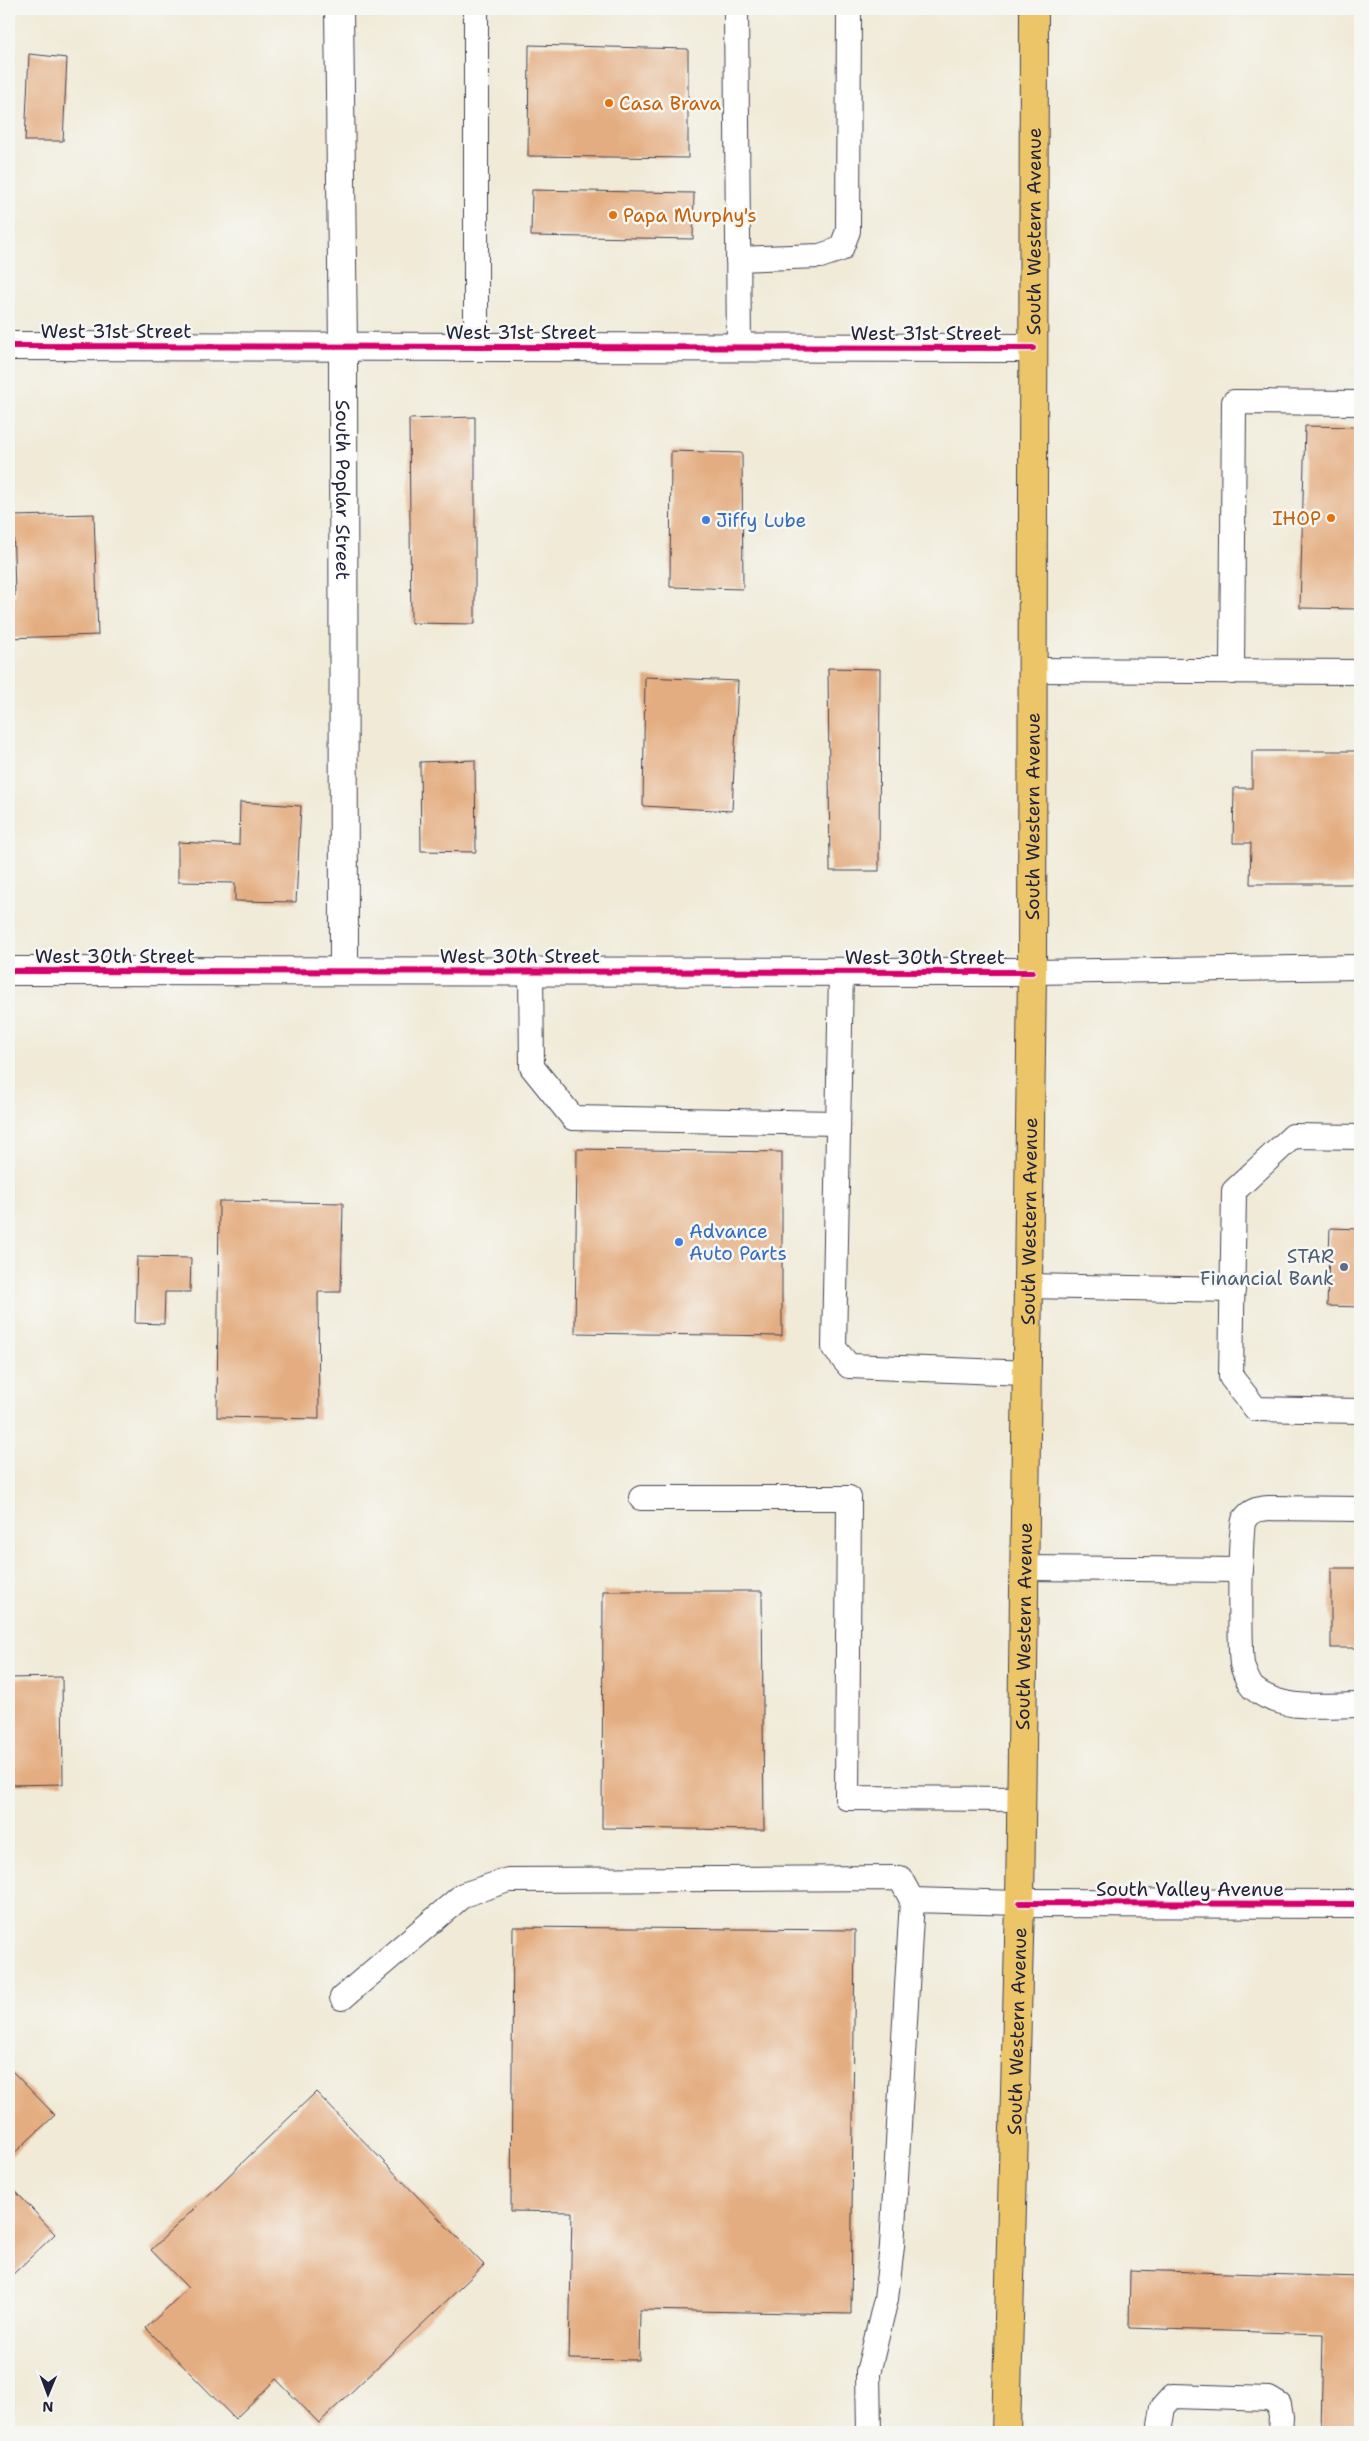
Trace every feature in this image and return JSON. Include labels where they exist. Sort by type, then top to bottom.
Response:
[{"type":"highway","name":"South Western Avenue","points":[[1006,2432],[1020,1903],[1032,972],[1034,9]]},
{"type":"street","name":"South Poplar Street","points":[[338,9],[343,347],[344,971]]},
{"type":"street","name":"West 31st Street","points":[[9,346],[1033,348]]},
{"type":"street","name":"West 30th Street","points":[[9,971],[1032,972]]},
{"type":"street","name":"South Valley Avenue","points":[[1020,1903],[1360,1904]]},
{"type":"lane","points":[[476,9],[476,347]]},
{"type":"lane","points":[[736,9],[739,348]]},
{"type":"lane","points":[[738,259],[820,256],[841,249],[848,231],[849,9]]},
{"type":"lane","points":[[1232,672],[1234,402],[1360,402]]},
{"type":"lane","points":[[1032,670],[1360,672]]},
{"type":"lane","points":[[1032,972],[1360,967]]},
{"type":"lane","points":[[841,971],[834,1348],[849,1366],[1026,1373]]},
{"type":"lane","points":[[531,972],[532,1067],[573,1118],[838,1123]]},
{"type":"lane","points":[[1360,1137],[1293,1136],[1234,1191],[1231,1377],[1256,1409],[1360,1411]]},
{"type":"lane","points":[[1028,1286],[1233,1290]]},
{"type":"lane","points":[[641,1498],[849,1498],[847,1798],[1021,1799]]},
{"type":"lane","points":[[1360,1509],[1270,1508],[1256,1509],[1248,1513],[1242,1522],[1241,1570],[1242,1666],[1252,1687],[1276,1701],[1309,1705],[1360,1705]]},
{"type":"lane","points":[[1024,1568],[1241,1570]]},
{"type":"lane","points":[[342,1998],[462,1895],[508,1880],[900,1878],[912,1900],[892,2246],[886,2299],[868,2373],[869,2432]]},
{"type":"lane","points":[[912,1900],[1020,1903]]},
{"type":"lane","points":[[1160,2432],[1163,2407],[1174,2396],[1268,2399],[1279,2405],[1281,2417],[1280,2432]]},
{"type":"building","name":"Casa Brava","points":[[529,45],[688,49],[688,158],[528,156]]},
{"type":"building","points":[[29,54],[67,58],[63,141],[25,141]]},
{"type":"building","name":"Papa Murphy's","points":[[532,190],[694,193],[693,239],[531,236]]},
{"type":"building","points":[[475,417],[475,624],[411,623],[409,419]]},
{"type":"building","name":"IHOP","points":[[1305,426],[1360,427],[1360,609],[1300,608]]},
{"type":"building","name":"Jiffy Lube","points":[[671,451],[742,453],[743,589],[670,587]]},
{"type":"building","points":[[94,514],[98,635],[9,638],[9,596],[15,596],[13,516]]},
{"type":"building","points":[[828,668],[880,669],[879,871],[830,871]]},
{"type":"building","points":[[645,677],[738,681],[732,811],[643,806]]},
{"type":"building","points":[[1252,751],[1360,751],[1360,884],[1250,884],[1251,843],[1233,843],[1234,788],[1252,788]]},
{"type":"building","points":[[475,760],[476,852],[421,851],[420,762]]},
{"type":"building","points":[[240,802],[301,806],[296,902],[235,901],[235,883],[178,882],[178,842],[239,845]]},
{"type":"building","name":"Advance Auto Parts","points":[[577,1149],[782,1152],[782,1336],[575,1333]]},
{"type":"building","points":[[219,1201],[343,1203],[341,1292],[318,1292],[319,1419],[217,1417]]},
{"type":"building","name":"STAR Financial Bank","points":[[1330,1228],[1360,1229],[1360,1307],[1327,1306]]},
{"type":"building","points":[[137,1257],[191,1258],[190,1292],[165,1292],[164,1324],[135,1323]]},
{"type":"building","points":[[1331,1568],[1360,1568],[1360,1648],[1331,1648]]},
{"type":"building","points":[[603,1591],[762,1591],[764,1830],[602,1828]]},
{"type":"building","points":[[62,1677],[63,1784],[9,1785],[9,1678]]},
{"type":"building","points":[[513,1927],[855,1930],[851,2314],[640,2310],[639,2360],[569,2359],[572,2212],[511,2211]]},
{"type":"building","points":[[9,2068],[55,2115],[9,2158]]},
{"type":"building","points":[[316,2092],[484,2265],[319,2423],[276,2379],[235,2419],[146,2328],[188,2288],[151,2250]]},
{"type":"building","points":[[9,2184],[55,2234],[9,2278]]},
{"type":"building","points":[[1130,2270],[1360,2277],[1360,2432],[1321,2432],[1323,2334],[1129,2328]]},
{"type":"cycle path","points":[[9,346],[1033,348]]},
{"type":"cycle path","points":[[9,971],[1032,972]]},
{"type":"cycle path","points":[[1020,1903],[1360,1904]]},
{"type":"place","name":"Casa Brava","points":[[609,103]]},
{"type":"place","name":"Papa Murphy's","points":[[613,215]]},
{"type":"place","name":"IHOP","points":[[1331,518]]},
{"type":"place","name":"Jiffy Lube","points":[[706,520]]},
{"type":"place","name":"Advance Auto Parts","points":[[679,1242]]},
{"type":"place","name":"STAR Financial Bank","points":[[1344,1267]]}]
